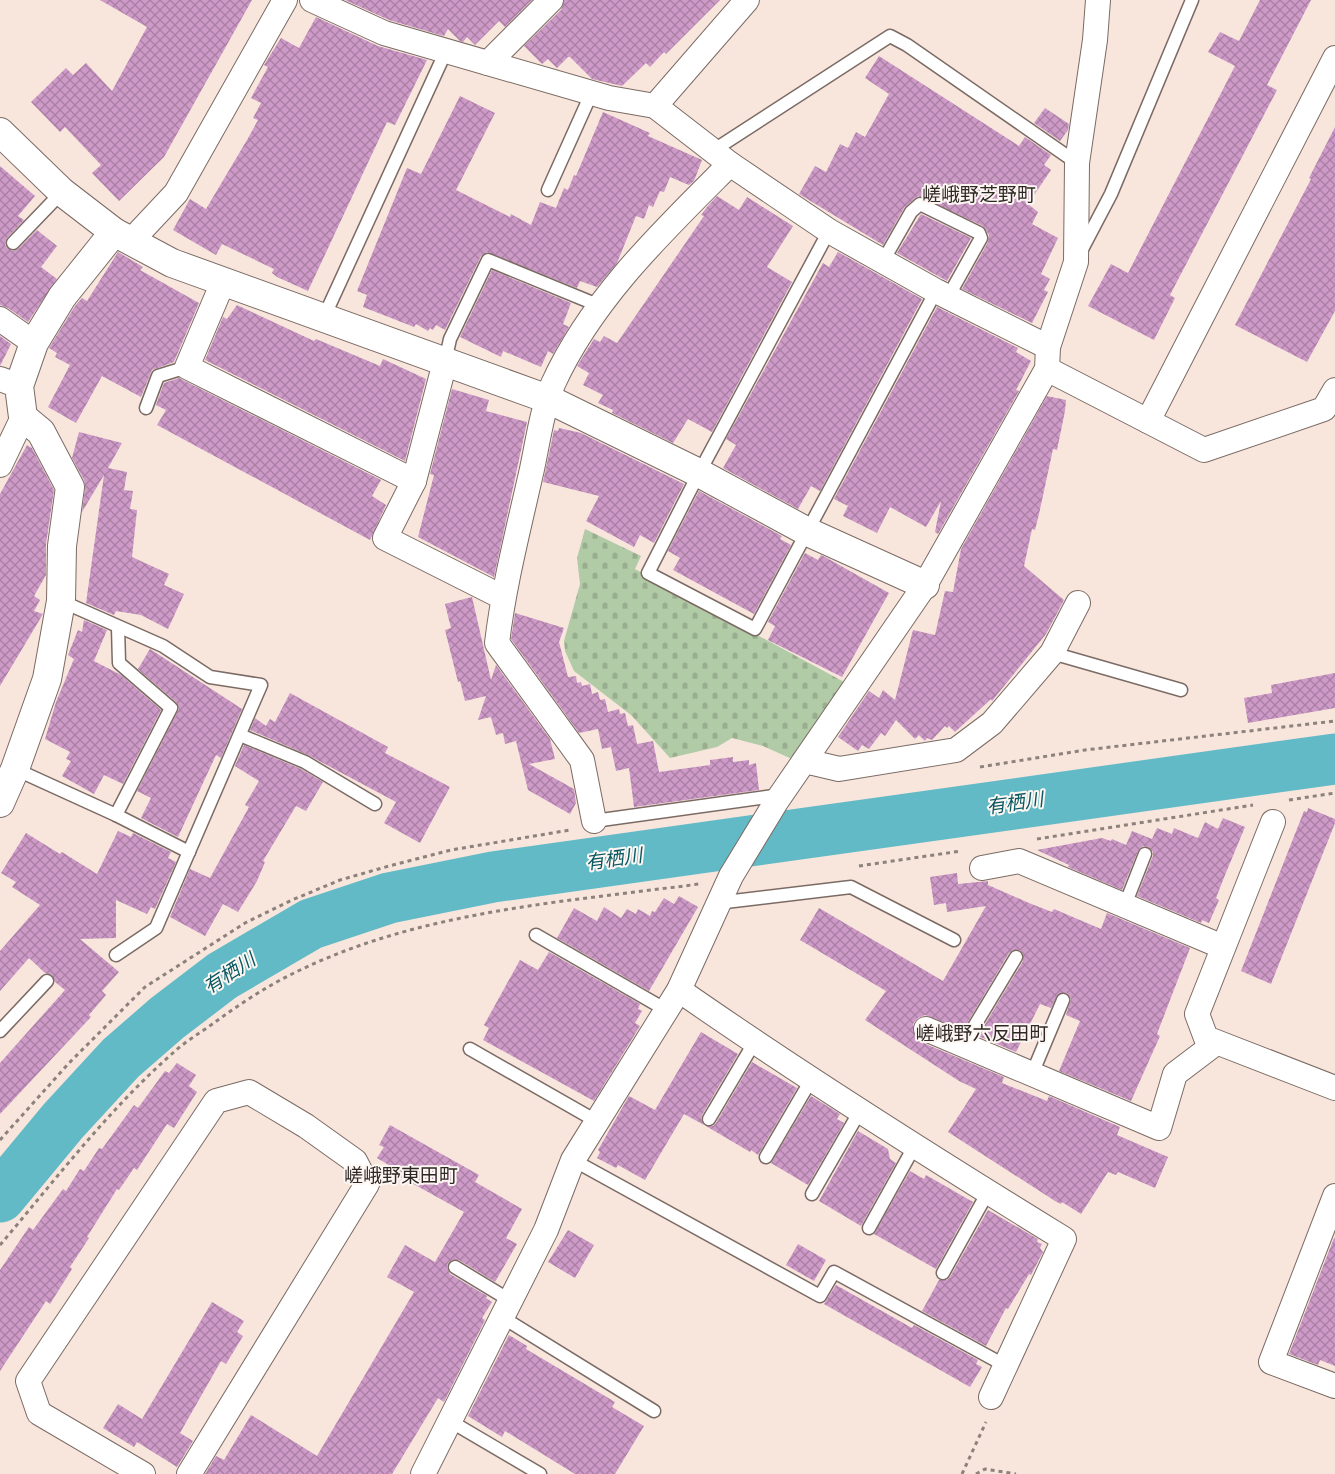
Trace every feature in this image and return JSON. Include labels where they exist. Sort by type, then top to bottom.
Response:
[{"type":"street","points":[[0,803],[15,769],[47,679],[61,601],[62,546],[70,487],[41,432],[23,417],[10,383],[62,296],[122,237],[176,193],[285,0]]},
{"type":"street","points":[[312,0],[384,33],[592,92],[655,106],[722,157],[829,231],[942,294],[1148,421],[1204,450],[1324,409],[1335,390]]},
{"type":"street","points":[[488,62],[551,0]]},
{"type":"street","points":[[655,106],[747,0]]},
{"type":"street","points":[[423,1474],[546,1230],[573,1160],[680,990],[725,888],[779,799],[925,585],[1048,358],[1076,262],[1077,163],[1095,40],[1098,0]]},
{"type":"street","points":[[1148,421],[1335,58]]},
{"type":"street","points":[[0,132],[62,192],[122,237],[172,264],[548,399],[699,473],[808,532],[925,585]]},
{"type":"street","points":[[594,821],[582,760],[497,643],[502,597],[548,399],[553,385],[578,340],[600,306],[722,157]]},
{"type":"street","points":[[223,282],[187,367],[414,481]]},
{"type":"street","points":[[0,319],[34,344]]},
{"type":"street","points":[[445,362],[414,481],[385,538],[502,597]]},
{"type":"street","points":[[1,462],[23,417]]},
{"type":"street","points":[[805,761],[839,769],[956,750],[992,723],[1052,653],[1078,603]]},
{"type":"street","points":[[1273,822],[1197,1014],[1206,1038],[1335,1088]]},
{"type":"street","points":[[982,868],[1019,861],[1223,947]]},
{"type":"street","points":[[680,990],[754,1043],[914,1147],[1064,1239],[991,1397]]},
{"type":"street","points":[[926,1029],[1159,1128],[1175,1074],[1216,1043]]},
{"type":"street","points":[[143,1474],[39,1413],[28,1380],[216,1101],[249,1092],[306,1126],[355,1161],[367,1184],[189,1474]]},
{"type":"street","points":[[1335,1196],[1271,1362],[1335,1386]]},
{"type":"lane","points":[[1076,262],[1111,194],[1192,0]]},
{"type":"lane","points":[[722,157],[890,36],[1077,163]]},
{"type":"lane","points":[[324,317],[446,50]]},
{"type":"lane","points":[[548,190],[592,92]]},
{"type":"lane","points":[[13,243],[62,192]]},
{"type":"lane","points":[[829,231],[699,473],[648,573],[755,629],[942,294],[981,238],[979,233],[920,204],[911,212],[883,261]]},
{"type":"lane","points":[[445,362],[450,339],[488,260],[600,306]]},
{"type":"lane","points":[[146,408],[158,376],[187,367]]},
{"type":"lane","points":[[61,601],[118,628],[163,646],[210,677],[261,685],[156,928],[116,956]]},
{"type":"lane","points":[[116,815],[171,708],[119,663],[118,628]]},
{"type":"lane","points":[[1052,653],[1181,690]]},
{"type":"lane","points":[[240,735],[305,762],[375,804]]},
{"type":"lane","points":[[15,769],[116,815],[189,852]]},
{"type":"lane","points":[[594,821],[779,799]]},
{"type":"lane","points":[[1125,905],[1146,854]]},
{"type":"lane","points":[[725,888],[851,887],[954,940]]},
{"type":"lane","points":[[536,935],[668,1011]]},
{"type":"lane","points":[[963,1044],[1016,957]]},
{"type":"lane","points":[[0,1031],[47,981]]},
{"type":"lane","points":[[1032,1074],[1063,1000]]},
{"type":"lane","points":[[709,1119],[754,1043]]},
{"type":"lane","points":[[470,1049],[598,1122]]},
{"type":"lane","points":[[766,1157],[811,1080]]},
{"type":"lane","points":[[812,1194],[860,1111]]},
{"type":"lane","points":[[870,1228],[914,1147]]},
{"type":"lane","points":[[573,1160],[820,1296],[834,1272],[1006,1366]]},
{"type":"lane","points":[[943,1273],[988,1192]]},
{"type":"lane","points":[[455,1267],[506,1309],[654,1411]]},
{"type":"lane","points":[[450,1421],[540,1474]]},
{"type":"path","points":[[977,767],[1085,750],[1335,721]]},
{"type":"path","points":[[0,1140],[75,1056],[145,987],[245,923],[300,896],[340,880],[381,868],[451,850],[568,830],[594,821]]},
{"type":"path","points":[[0,1245],[95,1132],[147,1077],[175,1051],[237,1006],[294,973],[343,952],[405,931],[490,912],[713,883],[725,888]]},
{"type":"path","points":[[962,1474],[995,1402],[991,1397]]},
{"type":"path","points":[[976,1474],[985,1469],[1016,1474]]},
{"type":"green space","points":[[585,529],[641,556],[635,569],[846,683],[794,760],[763,746],[732,738],[717,747],[670,758],[631,715],[574,671],[565,651],[564,641],[580,584],[577,558]]},
{"type":"building","points":[[100,0],[252,0],[164,157],[119,201],[92,173],[101,165],[65,127],[60,132],[31,102],[66,68],[73,75],[86,63],[112,91],[147,27]]},
{"type":"building","points":[[345,0],[532,0],[505,27],[499,21],[475,45],[467,37],[463,42],[460,41],[448,29],[444,36],[440,35],[389,20]]},
{"type":"building","points":[[564,0],[720,0],[666,54],[664,52],[650,67],[646,63],[622,86],[592,79],[570,57],[557,68],[548,59],[542,64],[524,46],[561,10]]},
{"type":"building","points":[[1260,0],[1311,0],[1267,85],[1277,90],[1170,295],[1175,298],[1154,340],[1088,306],[1111,264],[1128,273],[1235,66],[1208,52],[1220,32],[1239,41]]},
{"type":"building","points":[[316,17],[378,46],[427,60],[395,125],[387,122],[308,291],[277,277],[272,273],[274,269],[222,244],[216,255],[173,230],[190,199],[206,209],[247,140],[258,120],[253,118],[261,103],[251,98],[268,67],[264,65],[281,38],[299,48]]},
{"type":"building","points":[[879,56],[1019,146],[1025,137],[1051,155],[1044,165],[1051,170],[1028,204],[1038,212],[1032,224],[1058,238],[1041,274],[1050,279],[1044,290],[1048,292],[1032,323],[962,289],[988,242],[989,235],[983,226],[918,196],[904,208],[883,245],[799,194],[815,166],[826,172],[840,144],[848,148],[856,132],[865,137],[889,94],[865,78]]},
{"type":"building","points":[[460,96],[495,113],[456,190],[510,217],[511,214],[531,225],[540,202],[556,208],[564,188],[568,190],[574,175],[576,176],[603,112],[650,133],[648,136],[702,160],[694,181],[689,185],[670,177],[664,192],[660,191],[653,207],[649,205],[644,219],[636,216],[617,263],[597,287],[580,281],[577,288],[487,252],[481,256],[445,330],[436,325],[433,330],[430,328],[428,331],[416,324],[414,327],[363,307],[367,295],[357,291],[407,168],[421,174]]},
{"type":"building","points":[[1045,108],[1069,124],[1068,130],[1060,141],[1034,123]]},
{"type":"building","points":[[1335,127],[1335,311],[1307,362],[1235,325],[1311,179],[1309,178]]},
{"type":"building","points":[[0,166],[35,196],[18,216],[24,220],[7,238],[5,245],[7,248],[12,251],[18,249],[37,230],[57,246],[41,267],[57,279],[28,322],[8,308],[0,305]]},
{"type":"building","points":[[717,196],[739,210],[747,197],[793,226],[767,267],[792,282],[712,432],[688,419],[673,443],[612,413],[613,410],[598,403],[603,395],[583,385],[589,373],[577,366],[594,339],[600,342],[604,336],[617,343],[704,216],[701,215]]},
{"type":"building","points":[[921,214],[971,238],[947,281],[897,253]]},
{"type":"building","points":[[118,252],[143,267],[140,270],[199,303],[174,362],[152,370],[141,397],[102,376],[76,423],[48,407],[70,365],[55,357],[57,353],[49,348],[75,306],[82,298],[87,301]]},
{"type":"building","points":[[838,252],[922,299],[820,491],[811,486],[798,509],[723,468],[736,445],[726,439],[823,263],[829,267]]},
{"type":"building","points":[[492,270],[571,303],[563,324],[569,327],[553,354],[548,351],[541,367],[503,351],[501,357],[460,337]]},
{"type":"building","points":[[237,305],[314,341],[316,339],[380,366],[383,359],[426,379],[405,461],[205,360],[223,317],[227,319]]},
{"type":"building","points":[[937,307],[1018,348],[1016,352],[1031,361],[1016,390],[1019,391],[938,534],[935,532],[941,501],[926,527],[890,507],[877,533],[843,516],[848,506],[834,499]]},
{"type":"building","points":[[0,336],[11,344],[0,366]]},
{"type":"building","points":[[179,378],[381,480],[372,496],[386,505],[370,540],[157,425],[166,410],[156,405],[164,383]]},
{"type":"building","points":[[452,389],[489,400],[486,411],[527,422],[494,577],[418,537],[434,475],[430,474]]},
{"type":"building","points":[[1047,396],[1066,400],[1065,411],[1057,450],[1053,449],[1039,514],[1035,530],[1032,529],[1024,566],[1064,600],[1046,634],[992,701],[991,699],[955,732],[949,726],[947,728],[945,726],[932,740],[927,738],[925,741],[919,735],[915,739],[896,720],[885,736],[881,733],[869,749],[862,745],[858,751],[838,737],[869,691],[879,698],[883,690],[895,700],[913,630],[935,635],[945,591],[953,592],[961,549]]},
{"type":"building","points":[[559,428],[581,433],[684,484],[654,543],[640,535],[634,547],[586,521],[599,496],[543,482],[554,430],[558,431]]},
{"type":"building","points":[[79,432],[122,443],[108,468],[127,472],[124,490],[133,491],[130,509],[137,510],[132,557],[169,574],[164,585],[184,594],[168,629],[141,615],[116,611],[114,615],[86,603],[104,475],[82,512],[85,489],[84,480],[72,458]]},
{"type":"building","points":[[27,445],[32,448],[54,490],[46,544],[46,575],[34,596],[40,600],[34,611],[43,614],[0,686],[0,494]]},
{"type":"building","points":[[699,491],[782,536],[780,539],[791,545],[754,614],[673,570],[680,558],[668,551]]},
{"type":"building","points":[[805,553],[818,560],[821,555],[889,593],[842,677],[768,640],[775,626],[768,622]]},
{"type":"building","points":[[472,597],[491,680],[496,665],[550,739],[555,759],[529,764],[574,789],[576,803],[570,814],[528,790],[516,741],[505,744],[503,733],[496,735],[491,717],[478,720],[486,696],[465,701],[460,681],[458,682],[445,630],[451,628],[445,604]]},
{"type":"building","points":[[515,613],[564,628],[559,642],[568,677],[576,676],[577,683],[581,682],[582,686],[590,684],[592,694],[598,692],[600,700],[605,699],[608,712],[619,709],[620,714],[625,713],[628,726],[633,725],[637,744],[653,741],[659,772],[710,765],[710,760],[733,757],[733,762],[749,760],[749,765],[756,763],[759,790],[634,807],[629,768],[616,771],[611,747],[602,749],[598,729],[579,733],[511,639]]},
{"type":"building","points":[[84,620],[107,630],[94,661],[121,675],[161,710],[123,784],[104,775],[94,794],[62,776],[71,761],[66,759],[70,752],[45,739],[56,702],[74,659],[68,655],[78,630],[82,632]]},
{"type":"building","points":[[150,649],[242,709],[221,758],[216,755],[178,837],[141,818],[151,798],[137,791],[179,709],[176,702],[138,669]]},
{"type":"building","points":[[1335,673],[1335,708],[1248,723],[1244,698],[1272,693],[1271,685]]},
{"type":"building","points":[[290,693],[388,747],[385,753],[450,787],[420,843],[384,823],[396,802],[308,755],[250,730],[255,718],[266,726],[270,719],[275,722]]},
{"type":"building","points":[[244,745],[301,769],[323,782],[306,811],[296,806],[263,861],[265,862],[257,881],[238,912],[223,904],[205,936],[170,917],[190,869],[210,878],[249,807],[245,805],[259,781],[235,766]]},
{"type":"building","points":[[1308,808],[1335,819],[1335,823],[1271,984],[1241,971],[1304,811],[1307,812]]},
{"type":"building","points":[[1223,818],[1245,827],[1216,898],[1219,900],[1209,923],[1202,920],[1201,923],[1137,896],[1153,856],[1153,852],[1148,847],[1143,846],[1138,851],[1122,890],[1068,867],[1069,865],[1037,850],[1102,838],[1111,841],[1112,839],[1126,845],[1132,831],[1152,839],[1157,828],[1172,834],[1174,828],[1198,838],[1205,822],[1218,829]]},
{"type":"building","points":[[118,831],[131,837],[133,833],[171,852],[168,858],[176,862],[155,909],[151,907],[147,914],[116,900],[116,938],[80,939],[119,972],[102,991],[106,995],[89,1015],[91,1017],[0,1114],[0,1063],[65,990],[55,982],[52,975],[45,973],[29,958],[0,991],[0,951],[40,905],[12,887],[16,882],[1,873],[26,833],[60,854],[62,852],[97,874]]},
{"type":"building","points":[[957,873],[958,884],[988,881],[988,885],[1029,903],[1052,912],[1054,909],[1101,929],[1107,913],[1190,948],[1157,1034],[1160,1036],[1131,1101],[1059,1071],[1080,1021],[1066,1015],[1071,999],[1067,993],[1058,994],[1051,1008],[1040,1004],[1016,1052],[978,1036],[1023,961],[1023,954],[1020,950],[1013,950],[1009,953],[963,1030],[925,1015],[918,1018],[913,1024],[915,1037],[921,1042],[1004,1077],[1002,1083],[1047,1101],[1049,1096],[1120,1127],[1117,1135],[1168,1157],[1155,1188],[1118,1172],[1116,1175],[1108,1172],[1081,1214],[1062,1202],[1061,1204],[1055,1201],[948,1132],[976,1089],[959,1081],[865,1020],[886,991],[800,940],[819,908],[943,981],[986,906],[947,912],[946,903],[934,905],[930,877]]},
{"type":"building","points":[[679,896],[698,907],[649,991],[557,938],[574,908],[597,921],[604,907],[621,918],[627,909],[636,914],[638,909],[650,916],[664,898],[674,904]]},
{"type":"building","points":[[549,952],[640,1004],[638,1009],[642,1011],[635,1023],[640,1026],[594,1101],[483,1040],[489,1028],[484,1025],[520,960],[538,970]]},
{"type":"building","points":[[701,1032],[738,1054],[702,1115],[701,1119],[704,1125],[684,1114],[645,1180],[618,1165],[616,1168],[597,1158],[600,1152],[598,1150],[629,1096],[655,1110]]},
{"type":"building","points":[[752,1062],[797,1088],[758,1155],[706,1126],[713,1126],[716,1123]]},
{"type":"building","points":[[177,1063],[196,1075],[189,1086],[197,1092],[174,1128],[167,1124],[137,1170],[134,1168],[119,1190],[117,1189],[87,1237],[89,1238],[70,1267],[72,1269],[50,1304],[46,1301],[0,1371],[0,1270],[29,1227],[33,1230],[63,1189],[66,1191],[80,1169],[84,1171],[99,1148],[102,1149],[134,1105],[138,1108],[165,1071],[169,1073]]},
{"type":"building","points":[[811,1096],[840,1114],[837,1119],[844,1123],[808,1185],[771,1163]]},
{"type":"building","points":[[390,1125],[479,1175],[475,1182],[522,1209],[506,1238],[517,1244],[495,1282],[459,1260],[452,1260],[448,1263],[447,1267],[450,1274],[487,1296],[486,1298],[492,1302],[482,1318],[485,1320],[444,1402],[438,1398],[392,1474],[205,1474],[216,1456],[224,1460],[251,1415],[317,1456],[414,1292],[387,1277],[405,1245],[435,1262],[464,1212],[390,1171],[392,1167],[377,1158],[384,1147],[379,1145]]},
{"type":"building","points":[[858,1131],[888,1149],[890,1159],[896,1163],[861,1226],[819,1201]]},
{"type":"building","points":[[910,1171],[924,1179],[926,1175],[973,1202],[936,1269],[874,1234]]},
{"type":"building","points":[[988,1210],[1038,1239],[1037,1242],[1042,1244],[1040,1248],[1043,1252],[1031,1275],[1029,1274],[1008,1309],[1006,1308],[986,1346],[922,1311],[939,1280],[947,1280],[950,1277]]},
{"type":"building","points":[[568,1230],[594,1245],[575,1278],[548,1262]]},
{"type":"building","points":[[1334,1238],[1335,1366],[1320,1360],[1318,1365],[1289,1354]]},
{"type":"building","points":[[798,1244],[826,1260],[814,1281],[786,1265]]},
{"type":"building","points":[[836,1285],[912,1328],[914,1325],[978,1360],[976,1364],[982,1367],[970,1387],[824,1304]]},
{"type":"building","points":[[212,1302],[244,1321],[237,1332],[243,1336],[226,1364],[221,1361],[180,1433],[193,1441],[177,1467],[137,1442],[134,1447],[103,1428],[118,1404],[142,1419]]},
{"type":"building","points":[[509,1335],[527,1346],[526,1349],[615,1402],[612,1407],[644,1426],[615,1474],[575,1474],[505,1431],[502,1437],[468,1416]]},
{"type":"waterway","name":"有栖川","points":[[0,1197],[63,1121],[121,1058],[167,1018],[222,976],[311,924],[389,898],[493,877],[1335,759]]},
{"type":"district","name":"嵯峨野芝野町","points":[[979,195]]},
{"type":"district","name":"嵯峨野六反田町","points":[[982,1034]]},
{"type":"district","name":"嵯峨野東田町","points":[[401,1176]]}]
